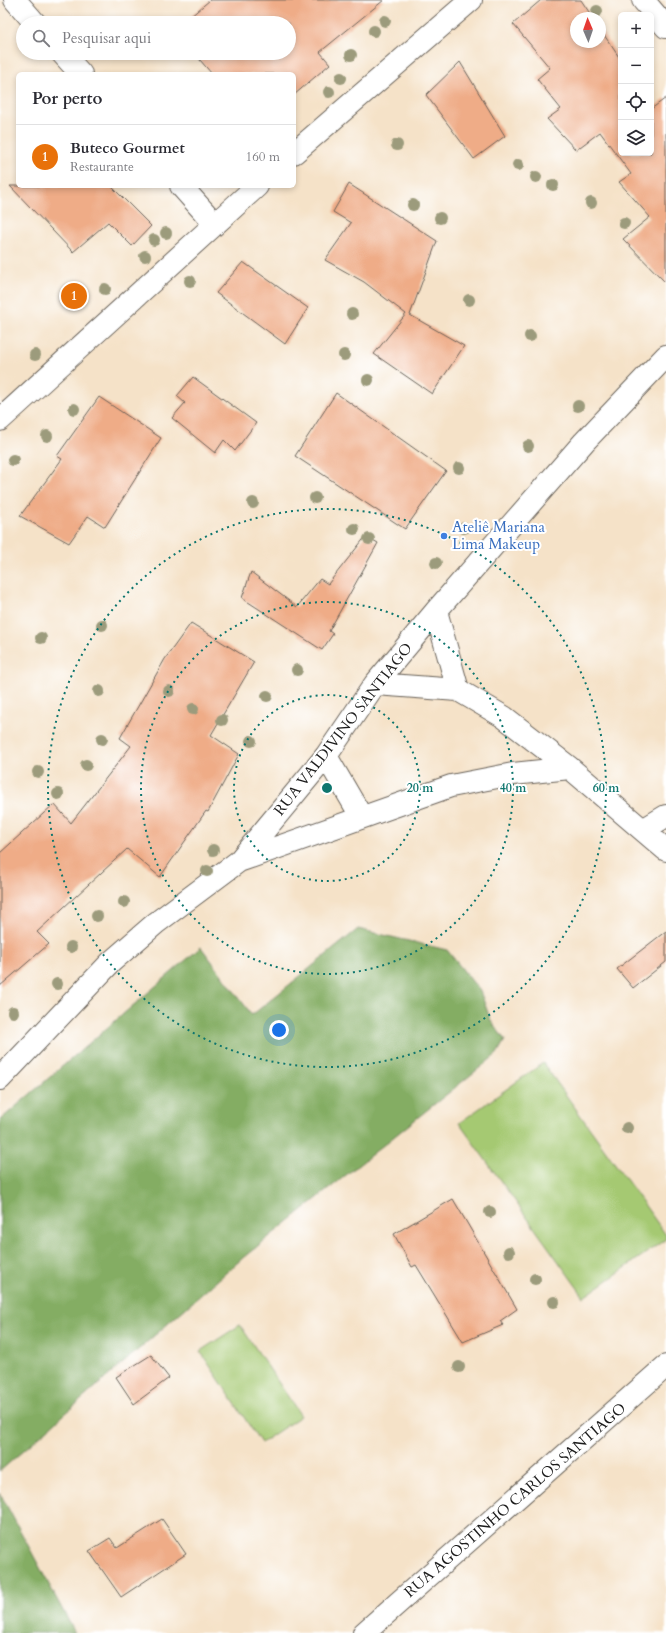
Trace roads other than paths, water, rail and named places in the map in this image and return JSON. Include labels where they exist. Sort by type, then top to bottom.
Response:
[{"type":"street","points":[[15,0],[30,16]]},
{"type":"street","points":[[296,152],[471,0]]},
{"type":"street","points":[[644,0],[666,27]]},
{"type":"street","points":[[68,60],[79,72]]},
{"type":"street","points":[[183,188],[214,223]]},
{"type":"street","points":[[0,420],[214,223],[255,188]]},
{"type":"street","name":"RUA VALDIVINO SANTIAGO","points":[[0,1079],[111,962],[156,923],[239,861],[326,756],[375,684],[436,611],[584,442],[666,356]]},
{"type":"street","points":[[436,611],[458,690]]},
{"type":"street","points":[[375,684],[458,690],[504,717],[570,768],[666,850]]},
{"type":"street","points":[[326,756],[361,816]]},
{"type":"street","points":[[239,861],[361,816],[451,786],[512,774],[570,768]]},
{"type":"street","points":[[643,830],[666,816]]},
{"type":"street","name":"RUA AGOSTINHO CARLOS SANTIAGO","points":[[364,1633],[666,1366]]},
{"type":"place","name":"Buteco Gourmet","points":[[74,296]]},
{"type":"place","name":"Ateliê Mariana Lima Makeup","points":[[444,536]]}]
